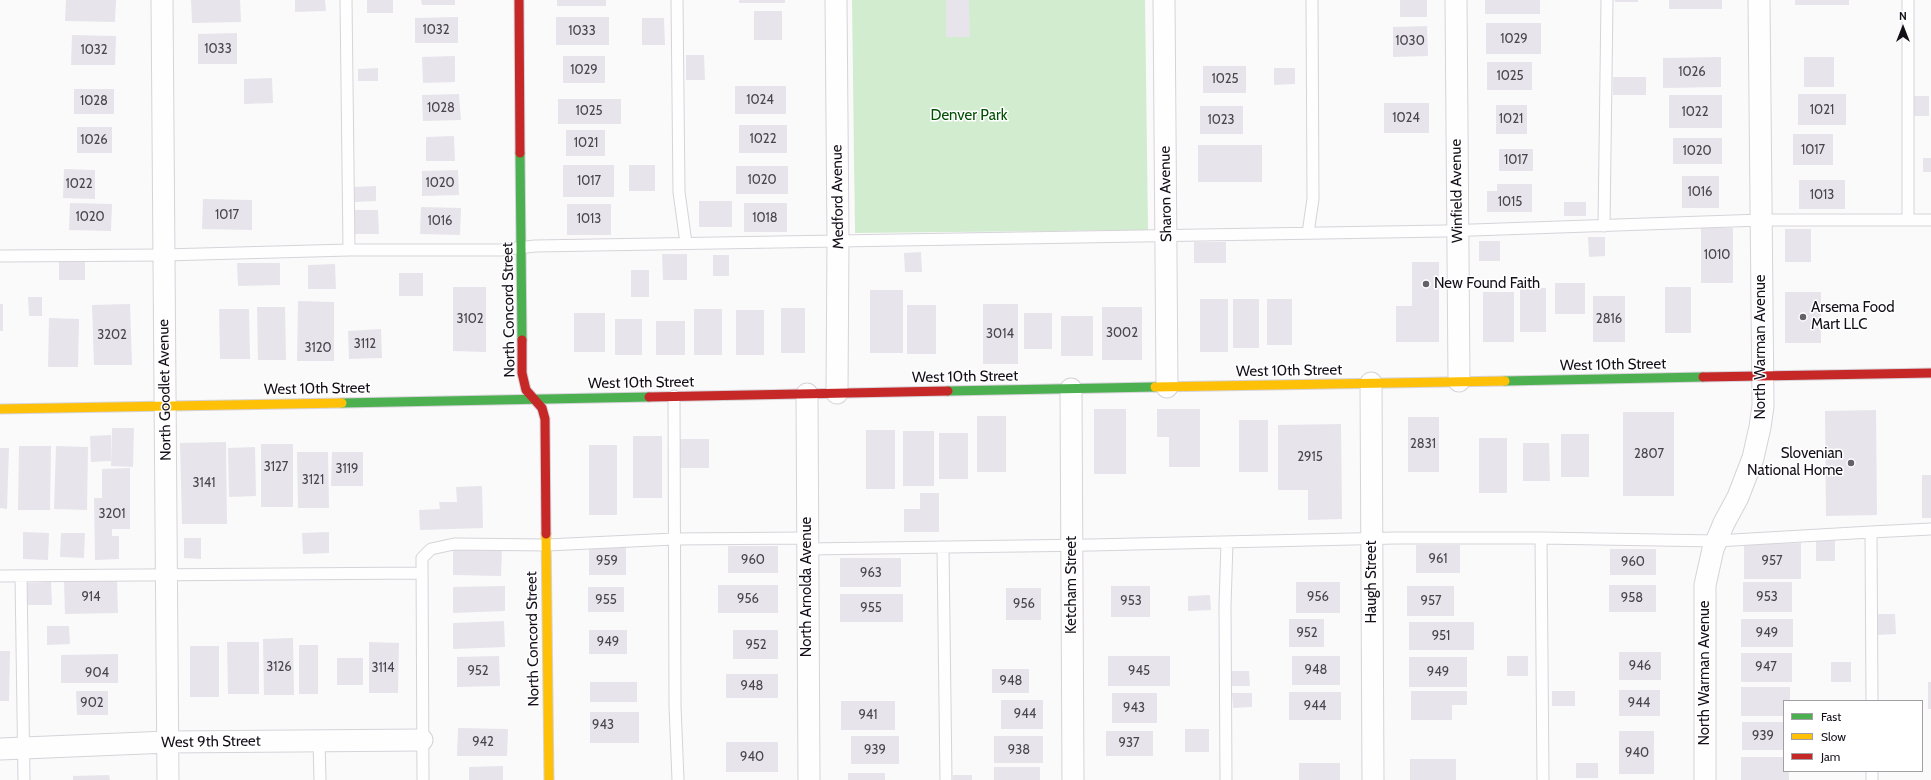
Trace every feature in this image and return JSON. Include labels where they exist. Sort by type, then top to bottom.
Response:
[{"type":"main road","name":"North Concord Street","points":[[519,0],[523,378],[526,390],[542,408],[546,419],[548,780]]},
{"type":"main road","name":"West 10th Street","points":[[0,409],[1931,373]]},
{"type":"street","name":"North Goodlet Avenue","points":[[162,0],[168,780]]},
{"type":"street","name":"Medford Avenue","points":[[836,0],[838,241],[837,393]]},
{"type":"street","name":"Sharon Avenue","points":[[1164,0],[1167,387]]},
{"type":"street","name":"Winfield Avenue","points":[[1456,0],[1459,381]]},
{"type":"street","name":"North Warman Avenue","points":[[1705,780],[1704,595],[1708,568],[1716,541],[1738,497],[1753,458],[1760,427],[1763,376],[1759,0]]},
{"type":"street","name":"Haugh Street","points":[[1371,383],[1373,780]]},
{"type":"street","name":"Ketcham Street","points":[[1071,389],[1073,780]]},
{"type":"street","name":"North Arnolda Avenue","points":[[807,394],[809,780]]},
{"type":"street","name":"West 9th Street","points":[[0,749],[168,742],[422,740]]},
{"type":"lane","points":[[346,0],[350,250]]},
{"type":"lane","points":[[677,0],[679,192],[686,243]]},
{"type":"lane","points":[[1308,233],[1313,199],[1312,0]]},
{"type":"lane","points":[[1604,226],[1607,0]]},
{"type":"lane","points":[[1908,0],[1908,220]]},
{"type":"lane","points":[[0,256],[164,255],[350,250],[501,250],[521,246],[1458,231],[1761,220],[1931,220]]},
{"type":"lane","points":[[674,396],[675,706],[678,780]]},
{"type":"lane","points":[[423,780],[422,558],[431,549],[454,544],[547,545],[674,539],[943,547],[1372,538],[1541,538],[1716,541],[1931,529]]},
{"type":"lane","points":[[1871,532],[1872,700]]},
{"type":"lane","points":[[1541,538],[1543,780]]},
{"type":"lane","points":[[1226,780],[1225,606],[1227,542]]},
{"type":"lane","points":[[943,547],[946,780]]},
{"type":"lane","points":[[0,576],[422,573]]},
{"type":"lane","points":[[21,576],[24,780]]},
{"type":"lane","points":[[319,741],[320,780]]},
{"type":"green space","name":"Denver Park","points":[[852,0],[1145,0],[1148,230],[855,233]]},
{"type":"building","points":[[66,0],[116,0],[115,22],[65,21]]},
{"type":"building","points":[[191,0],[240,0],[241,22],[192,23]]},
{"type":"building","points":[[295,0],[325,0],[326,11],[295,12]]},
{"type":"building","points":[[367,0],[393,0],[393,13],[367,13]]},
{"type":"building","points":[[421,0],[455,0],[455,5],[422,5]]},
{"type":"building","points":[[557,0],[606,0],[606,6],[557,6]]},
{"type":"building","points":[[739,0],[785,0],[785,3],[739,3]]},
{"type":"building","points":[[946,0],[969,0],[970,37],[946,37]]},
{"type":"building","points":[[1400,0],[1427,0],[1427,17],[1400,17]]},
{"type":"building","points":[[1485,0],[1540,0],[1540,14],[1485,14]]},
{"type":"building","points":[[1615,0],[1638,0],[1638,2],[1615,2]]},
{"type":"building","points":[[1669,0],[1722,0],[1722,9],[1669,9]]},
{"type":"building","points":[[1795,0],[1849,0],[1849,5],[1795,5]]},
{"type":"building","points":[[754,11],[782,11],[782,40],[754,40]]},
{"type":"building","points":[[458,17],[458,43],[415,43],[415,18]]},
{"type":"building","points":[[556,17],[609,17],[609,45],[556,45]]},
{"type":"building","points":[[642,18],[664,18],[665,45],[642,45]]},
{"type":"building","points":[[1486,23],[1541,23],[1541,54],[1486,54]]},
{"type":"building","points":[[1427,26],[1428,56],[1393,57],[1393,27]]},
{"type":"building","points":[[237,33],[237,64],[198,64],[198,34]]},
{"type":"building","points":[[72,35],[116,36],[115,65],[71,65]]},
{"type":"building","points":[[686,55],[704,55],[705,80],[686,80]]},
{"type":"building","points":[[455,56],[455,82],[423,83],[422,57]]},
{"type":"building","points":[[563,56],[605,56],[605,83],[563,83]]},
{"type":"building","points":[[1721,57],[1721,87],[1663,88],[1663,58]]},
{"type":"building","points":[[1804,57],[1834,57],[1834,87],[1804,87]]},
{"type":"building","points":[[1487,62],[1532,62],[1532,90],[1487,90]]},
{"type":"building","points":[[1203,66],[1246,66],[1246,93],[1203,93]]},
{"type":"building","points":[[378,68],[378,81],[358,81],[358,69]]},
{"type":"building","points":[[1274,68],[1295,68],[1295,84],[1274,85]]},
{"type":"building","points":[[1613,77],[1646,77],[1646,95],[1613,95]]},
{"type":"building","points":[[272,78],[273,103],[244,104],[244,79]]},
{"type":"building","points":[[735,86],[786,86],[786,114],[735,114]]},
{"type":"building","points":[[74,89],[114,89],[114,114],[74,114]]},
{"type":"building","points":[[459,94],[461,120],[423,121],[422,95]]},
{"type":"building","points":[[1798,94],[1846,94],[1846,125],[1798,125]]},
{"type":"building","points":[[1669,95],[1722,95],[1722,128],[1669,128]]},
{"type":"building","points":[[1914,96],[1929,96],[1929,116],[1914,116]]},
{"type":"building","points":[[558,99],[621,99],[621,124],[558,124]]},
{"type":"building","points":[[1384,103],[1429,103],[1429,133],[1384,133]]},
{"type":"building","points":[[1496,105],[1527,105],[1527,134],[1496,134]]},
{"type":"building","points":[[1200,106],[1243,106],[1243,134],[1200,134]]},
{"type":"building","points":[[739,125],[787,125],[787,153],[739,153]]},
{"type":"building","points":[[77,127],[112,127],[112,153],[77,153]]},
{"type":"building","points":[[566,130],[605,130],[605,156],[566,156]]},
{"type":"building","points":[[1793,134],[1833,134],[1833,165],[1793,165]]},
{"type":"building","points":[[454,136],[455,161],[426,161],[426,137]]},
{"type":"building","points":[[1673,138],[1722,138],[1722,164],[1673,164]]},
{"type":"building","points":[[1198,145],[1262,145],[1262,182],[1198,182]]},
{"type":"building","points":[[1499,149],[1533,149],[1533,171],[1499,171]]},
{"type":"building","points":[[1923,158],[1931,158],[1931,172],[1923,172]]},
{"type":"building","points":[[563,165],[614,165],[614,197],[563,197]]},
{"type":"building","points":[[629,165],[655,165],[655,191],[629,191]]},
{"type":"building","points":[[736,166],[788,166],[788,194],[736,194]]},
{"type":"building","points":[[64,169],[95,170],[95,199],[63,198]]},
{"type":"building","points":[[458,170],[459,195],[422,196],[422,171]]},
{"type":"building","points":[[1682,176],[1719,176],[1719,208],[1682,208]]},
{"type":"building","points":[[1799,180],[1845,180],[1845,209],[1799,209]]},
{"type":"building","points":[[1497,184],[1532,184],[1532,212],[1487,212],[1487,191],[1497,191]]},
{"type":"building","points":[[376,186],[376,201],[355,202],[354,187]]},
{"type":"building","points":[[203,199],[252,200],[252,230],[202,229]]},
{"type":"building","points":[[699,201],[732,201],[732,227],[699,227]]},
{"type":"building","points":[[1564,202],[1586,202],[1586,216],[1564,216]]},
{"type":"building","points":[[70,203],[112,204],[111,231],[69,230]]},
{"type":"building","points":[[744,203],[787,203],[787,232],[744,232]]},
{"type":"building","points":[[567,204],[611,204],[611,235],[567,235]]},
{"type":"building","points":[[421,207],[461,208],[460,235],[420,234]]},
{"type":"building","points":[[354,210],[378,210],[379,234],[355,234]]},
{"type":"building","points":[[1701,228],[1733,228],[1733,283],[1701,283]]},
{"type":"building","points":[[1785,229],[1811,229],[1811,262],[1785,262]]},
{"type":"building","points":[[1588,237],[1605,237],[1605,256],[1589,257]]},
{"type":"building","points":[[1479,241],[1500,241],[1500,261],[1479,261]]},
{"type":"building","points":[[1194,242],[1226,242],[1226,263],[1194,263]]},
{"type":"building","points":[[921,252],[922,272],[905,272],[904,253]]},
{"type":"building","points":[[662,254],[687,254],[687,280],[663,280]]},
{"type":"building","points":[[713,255],[729,255],[729,276],[713,276]]},
{"type":"building","points":[[59,261],[85,261],[85,280],[59,280]]},
{"type":"building","name":"New Found Faith","points":[[1412,262],[1439,262],[1439,342],[1396,342],[1396,306],[1412,306]]},
{"type":"building","points":[[237,263],[280,263],[280,285],[238,286]]},
{"type":"building","points":[[335,264],[336,289],[308,289],[308,265]]},
{"type":"building","points":[[631,270],[649,270],[649,297],[631,297]]},
{"type":"building","points":[[399,273],[423,273],[423,296],[399,296]]},
{"type":"building","points":[[1555,283],[1585,283],[1585,314],[1555,314]]},
{"type":"building","points":[[453,287],[486,287],[486,352],[453,351]]},
{"type":"building","points":[[1665,287],[1691,287],[1691,333],[1665,333]]},
{"type":"building","points":[[1520,288],[1546,288],[1546,332],[1520,332]]},
{"type":"building","points":[[870,290],[903,290],[903,353],[870,353]]},
{"type":"building","points":[[1483,292],[1514,292],[1514,342],[1483,342]]},
{"type":"building","name":"Arsema Food Mart LLC","points":[[1785,292],[1821,292],[1821,343],[1785,343]]},
{"type":"building","points":[[1593,296],[1625,296],[1625,342],[1593,342]]},
{"type":"building","points":[[28,297],[42,297],[42,316],[29,316]]},
{"type":"building","points":[[1200,299],[1228,299],[1228,352],[1200,352]]},
{"type":"building","points":[[1233,299],[1259,299],[1259,348],[1233,348]]},
{"type":"building","points":[[1267,299],[1292,299],[1292,345],[1267,345]]},
{"type":"building","points":[[298,301],[334,302],[334,361],[297,361]]},
{"type":"building","points":[[0,304],[3,304],[3,331],[0,331]]},
{"type":"building","points":[[130,304],[132,365],[94,365],[92,305]]},
{"type":"building","points":[[983,304],[1018,304],[1018,364],[983,364]]},
{"type":"building","points":[[907,305],[936,305],[936,354],[907,354]]},
{"type":"building","points":[[257,307],[285,307],[286,360],[258,360]]},
{"type":"building","points":[[1102,307],[1142,307],[1142,360],[1102,360]]},
{"type":"building","points":[[781,308],[805,308],[805,353],[781,353]]},
{"type":"building","points":[[219,309],[249,309],[250,359],[220,359]]},
{"type":"building","points":[[694,309],[722,309],[722,355],[694,355]]},
{"type":"building","points":[[736,310],[764,310],[764,355],[736,355]]},
{"type":"building","points":[[574,313],[605,313],[605,352],[574,352]]},
{"type":"building","points":[[1024,313],[1052,313],[1052,349],[1024,349]]},
{"type":"building","points":[[1061,316],[1093,316],[1093,356],[1061,356]]},
{"type":"building","points":[[49,318],[79,319],[78,367],[48,367]]},
{"type":"building","points":[[615,319],[642,319],[642,355],[615,355]]},
{"type":"building","points":[[656,321],[685,321],[685,355],[656,355]]},
{"type":"building","points":[[381,329],[382,358],[349,359],[348,331]]},
{"type":"building","points":[[1094,409],[1126,409],[1126,474],[1094,474]]},
{"type":"building","points":[[1157,409],[1200,409],[1200,467],[1169,467],[1169,437],[1157,437]]},
{"type":"building","name":"Slovenian National Home","points":[[1876,410],[1877,515],[1826,516],[1825,411]]},
{"type":"building","points":[[1623,412],[1674,412],[1674,496],[1623,496]]},
{"type":"building","points":[[977,416],[1006,416],[1006,472],[977,472]]},
{"type":"building","points":[[1408,417],[1439,417],[1439,472],[1408,472]]},
{"type":"building","points":[[1239,420],[1268,420],[1268,472],[1239,472]]},
{"type":"building","points":[[1341,424],[1342,519],[1308,520],[1308,490],[1278,490],[1278,425]]},
{"type":"building","points":[[112,428],[134,428],[133,467],[111,466]]},
{"type":"building","points":[[866,430],[895,430],[895,489],[866,489]]},
{"type":"building","points":[[903,431],[934,431],[934,486],[903,486]]},
{"type":"building","points":[[939,433],[968,433],[968,479],[939,479]]},
{"type":"building","points":[[1561,434],[1589,434],[1589,477],[1561,477]]},
{"type":"building","points":[[111,435],[111,461],[91,462],[90,436]]},
{"type":"building","points":[[633,436],[662,436],[662,498],[633,498]]},
{"type":"building","points":[[1479,438],[1507,438],[1507,493],[1479,493]]},
{"type":"building","points":[[679,439],[709,439],[709,468],[679,468]]},
{"type":"building","points":[[226,442],[227,524],[182,524],[180,443]]},
{"type":"building","points":[[1523,443],[1549,443],[1550,481],[1523,481]]},
{"type":"building","points":[[261,444],[293,444],[293,507],[261,507]]},
{"type":"building","points":[[589,445],[617,445],[617,515],[589,515]]},
{"type":"building","points":[[19,446],[51,446],[50,510],[18,510]]},
{"type":"building","points":[[56,446],[88,447],[87,510],[54,509]]},
{"type":"building","points":[[255,447],[256,496],[229,497],[228,448]]},
{"type":"building","points":[[0,448],[9,448],[7,509],[0,508]]},
{"type":"building","points":[[297,452],[328,452],[329,508],[298,508]]},
{"type":"building","points":[[332,452],[363,452],[363,486],[331,486]]},
{"type":"building","points":[[130,468],[130,529],[112,529],[112,536],[119,536],[119,559],[95,560],[94,498],[102,498],[102,469]]},
{"type":"building","points":[[1922,475],[1931,475],[1931,518],[1922,518]]},
{"type":"building","points":[[482,486],[483,528],[420,530],[419,510],[440,509],[439,502],[457,502],[456,487]]},
{"type":"building","points":[[920,493],[939,493],[939,532],[904,532],[904,509],[920,509]]},
{"type":"building","points":[[23,532],[49,533],[48,560],[23,559]]},
{"type":"building","points":[[329,532],[329,553],[303,554],[302,533]]},
{"type":"building","points":[[61,533],[85,533],[84,558],[60,557]]},
{"type":"building","points":[[184,538],[201,538],[201,559],[184,558]]},
{"type":"building","points":[[1816,539],[1835,539],[1835,561],[1816,561]]},
{"type":"building","points":[[1801,543],[1801,579],[1744,579],[1744,544]]},
{"type":"building","points":[[1416,545],[1460,545],[1460,573],[1416,573]]},
{"type":"building","points":[[728,546],[778,546],[778,573],[728,573]]},
{"type":"building","points":[[589,547],[626,547],[626,575],[589,575]]},
{"type":"building","points":[[453,548],[502,549],[501,576],[453,575]]},
{"type":"building","points":[[1610,549],[1656,549],[1656,575],[1610,575]]},
{"type":"building","points":[[840,558],[901,558],[901,587],[840,587]]},
{"type":"building","points":[[117,580],[118,613],[65,614],[64,581]]},
{"type":"building","points":[[51,582],[52,605],[27,605],[27,583]]},
{"type":"building","points":[[1296,582],[1340,582],[1340,613],[1296,613]]},
{"type":"building","points":[[1743,582],[1792,582],[1792,612],[1743,612]]},
{"type":"building","points":[[718,585],[778,585],[778,613],[718,613]]},
{"type":"building","points":[[1609,585],[1656,585],[1656,612],[1609,612]]},
{"type":"building","points":[[505,586],[505,611],[453,613],[453,587]]},
{"type":"building","points":[[1111,586],[1150,586],[1150,617],[1111,617]]},
{"type":"building","points":[[1407,586],[1454,586],[1454,616],[1407,616]]},
{"type":"building","points":[[588,587],[624,587],[624,612],[588,612]]},
{"type":"building","points":[[1006,588],[1041,588],[1041,620],[1006,620]]},
{"type":"building","points":[[840,594],[903,594],[903,622],[840,622]]},
{"type":"building","points":[[1210,595],[1211,610],[1188,611],[1188,596]]},
{"type":"building","points":[[1876,614],[1895,614],[1896,634],[1877,635]]},
{"type":"building","points":[[1289,619],[1324,619],[1324,647],[1289,647]]},
{"type":"building","points":[[1741,619],[1793,619],[1793,647],[1741,647]]},
{"type":"building","points":[[504,621],[505,647],[453,649],[453,623]]},
{"type":"building","points":[[1409,622],[1474,622],[1474,650],[1409,650]]},
{"type":"building","points":[[47,626],[69,626],[70,644],[47,645]]},
{"type":"building","points":[[589,630],[627,630],[627,654],[589,654]]},
{"type":"building","points":[[733,630],[778,630],[778,659],[733,659]]},
{"type":"building","points":[[293,638],[294,695],[264,695],[263,639]]},
{"type":"building","points":[[227,642],[259,642],[259,694],[228,694]]},
{"type":"building","points":[[369,642],[399,643],[398,693],[369,693]]},
{"type":"building","points":[[299,645],[318,645],[318,694],[299,694]]},
{"type":"building","points":[[190,646],[219,646],[219,697],[190,697]]},
{"type":"building","points":[[0,651],[10,651],[9,701],[0,701]]},
{"type":"building","points":[[1619,652],[1661,652],[1661,680],[1619,680]]},
{"type":"building","points":[[1741,653],[1792,653],[1792,682],[1741,682]]},
{"type":"building","points":[[118,654],[118,683],[61,683],[61,655]]},
{"type":"building","points":[[499,656],[500,686],[457,687],[457,657]]},
{"type":"building","points":[[1108,656],[1170,656],[1170,686],[1108,686]]},
{"type":"building","points":[[1292,656],[1340,656],[1340,685],[1292,685]]},
{"type":"building","points":[[1507,656],[1528,656],[1528,676],[1507,676]]},
{"type":"building","points":[[1409,657],[1467,657],[1467,687],[1409,687]]},
{"type":"building","points":[[337,658],[363,658],[363,685],[337,685]]},
{"type":"building","points":[[1831,662],[1851,662],[1851,682],[1831,682]]},
{"type":"building","points":[[992,669],[1029,669],[1029,693],[992,693]]},
{"type":"building","points":[[1230,671],[1249,671],[1250,686],[1231,686]]},
{"type":"building","points":[[726,674],[778,674],[778,698],[726,698]]},
{"type":"building","points":[[590,682],[637,682],[637,702],[590,702]]},
{"type":"building","points":[[1928,682],[1931,682],[1931,709],[1928,709]]},
{"type":"building","points":[[1741,687],[1790,687],[1790,700],[1783,700],[1783,716],[1741,716]]},
{"type":"building","points":[[1619,690],[1660,690],[1660,716],[1619,716]]},
{"type":"building","points":[[76,691],[108,691],[108,715],[77,715]]},
{"type":"building","points":[[1411,691],[1467,691],[1467,705],[1452,705],[1452,720],[1411,720]]},
{"type":"building","points":[[1552,691],[1575,691],[1575,706],[1552,706]]},
{"type":"building","points":[[1289,692],[1341,692],[1341,720],[1289,720]]},
{"type":"building","points":[[1112,693],[1157,693],[1157,723],[1112,723]]},
{"type":"building","points":[[1232,693],[1252,693],[1252,707],[1233,708]]},
{"type":"building","points":[[1001,700],[1043,700],[1043,729],[1001,729]]},
{"type":"building","points":[[841,701],[895,701],[895,730],[841,730]]},
{"type":"building","points":[[590,712],[639,712],[639,743],[590,743]]},
{"type":"building","points":[[1742,722],[1783,722],[1783,750],[1742,750]]},
{"type":"building","points":[[458,728],[508,729],[507,756],[457,756]]},
{"type":"building","points":[[1185,729],[1209,729],[1209,752],[1185,752]]},
{"type":"building","points":[[1106,731],[1153,731],[1153,756],[1106,756]]},
{"type":"building","points":[[1619,731],[1654,731],[1654,774],[1619,774]]},
{"type":"building","points":[[851,736],[899,736],[899,764],[851,764]]},
{"type":"building","points":[[994,736],[1043,736],[1043,763],[994,763]]},
{"type":"building","points":[[726,742],[778,742],[778,772],[726,772]]},
{"type":"building","points":[[1741,757],[1783,757],[1783,772],[1789,772],[1789,780],[1741,780]]},
{"type":"building","points":[[1410,759],[1456,759],[1456,780],[1410,780]]},
{"type":"building","points":[[1299,763],[1340,763],[1340,780],[1299,780]]},
{"type":"building","points":[[1576,763],[1598,763],[1598,778],[1576,778]]},
{"type":"building","points":[[503,766],[503,780],[469,780],[469,767]]},
{"type":"building","points":[[994,767],[1040,767],[1040,780],[994,780]]},
{"type":"building","points":[[848,773],[885,773],[885,780],[848,780]]},
{"type":"building","points":[[109,775],[110,780],[73,780],[73,776]]},
{"type":"building","points":[[953,775],[972,775],[972,780],[953,780]]},
{"type":"traffic: fast","points":[[520,153],[522,340]]},
{"type":"traffic: fast","points":[[1505,381],[1703,377]]},
{"type":"traffic: fast","points":[[948,391],[1155,387]]},
{"type":"traffic: fast","points":[[342,403],[649,397]]},
{"type":"traffic: slow","points":[[1155,387],[1505,381]]},
{"type":"traffic: slow","points":[[0,409],[342,403]]},
{"type":"traffic: slow","points":[[546,534],[549,780]]},
{"type":"traffic: jam","points":[[519,0],[520,153]]},
{"type":"traffic: jam","points":[[522,340],[522,373],[526,390],[542,408],[545,419],[546,534]]},
{"type":"traffic: jam","points":[[1703,377],[1931,373]]},
{"type":"traffic: jam","points":[[649,397],[948,391]]},
{"type":"place","name":"New Found Faith","points":[[1426,284]]},
{"type":"place","name":"Arsema Food Mart LLC","points":[[1803,317]]},
{"type":"place","name":"Slovenian National Home","points":[[1851,463]]}]
